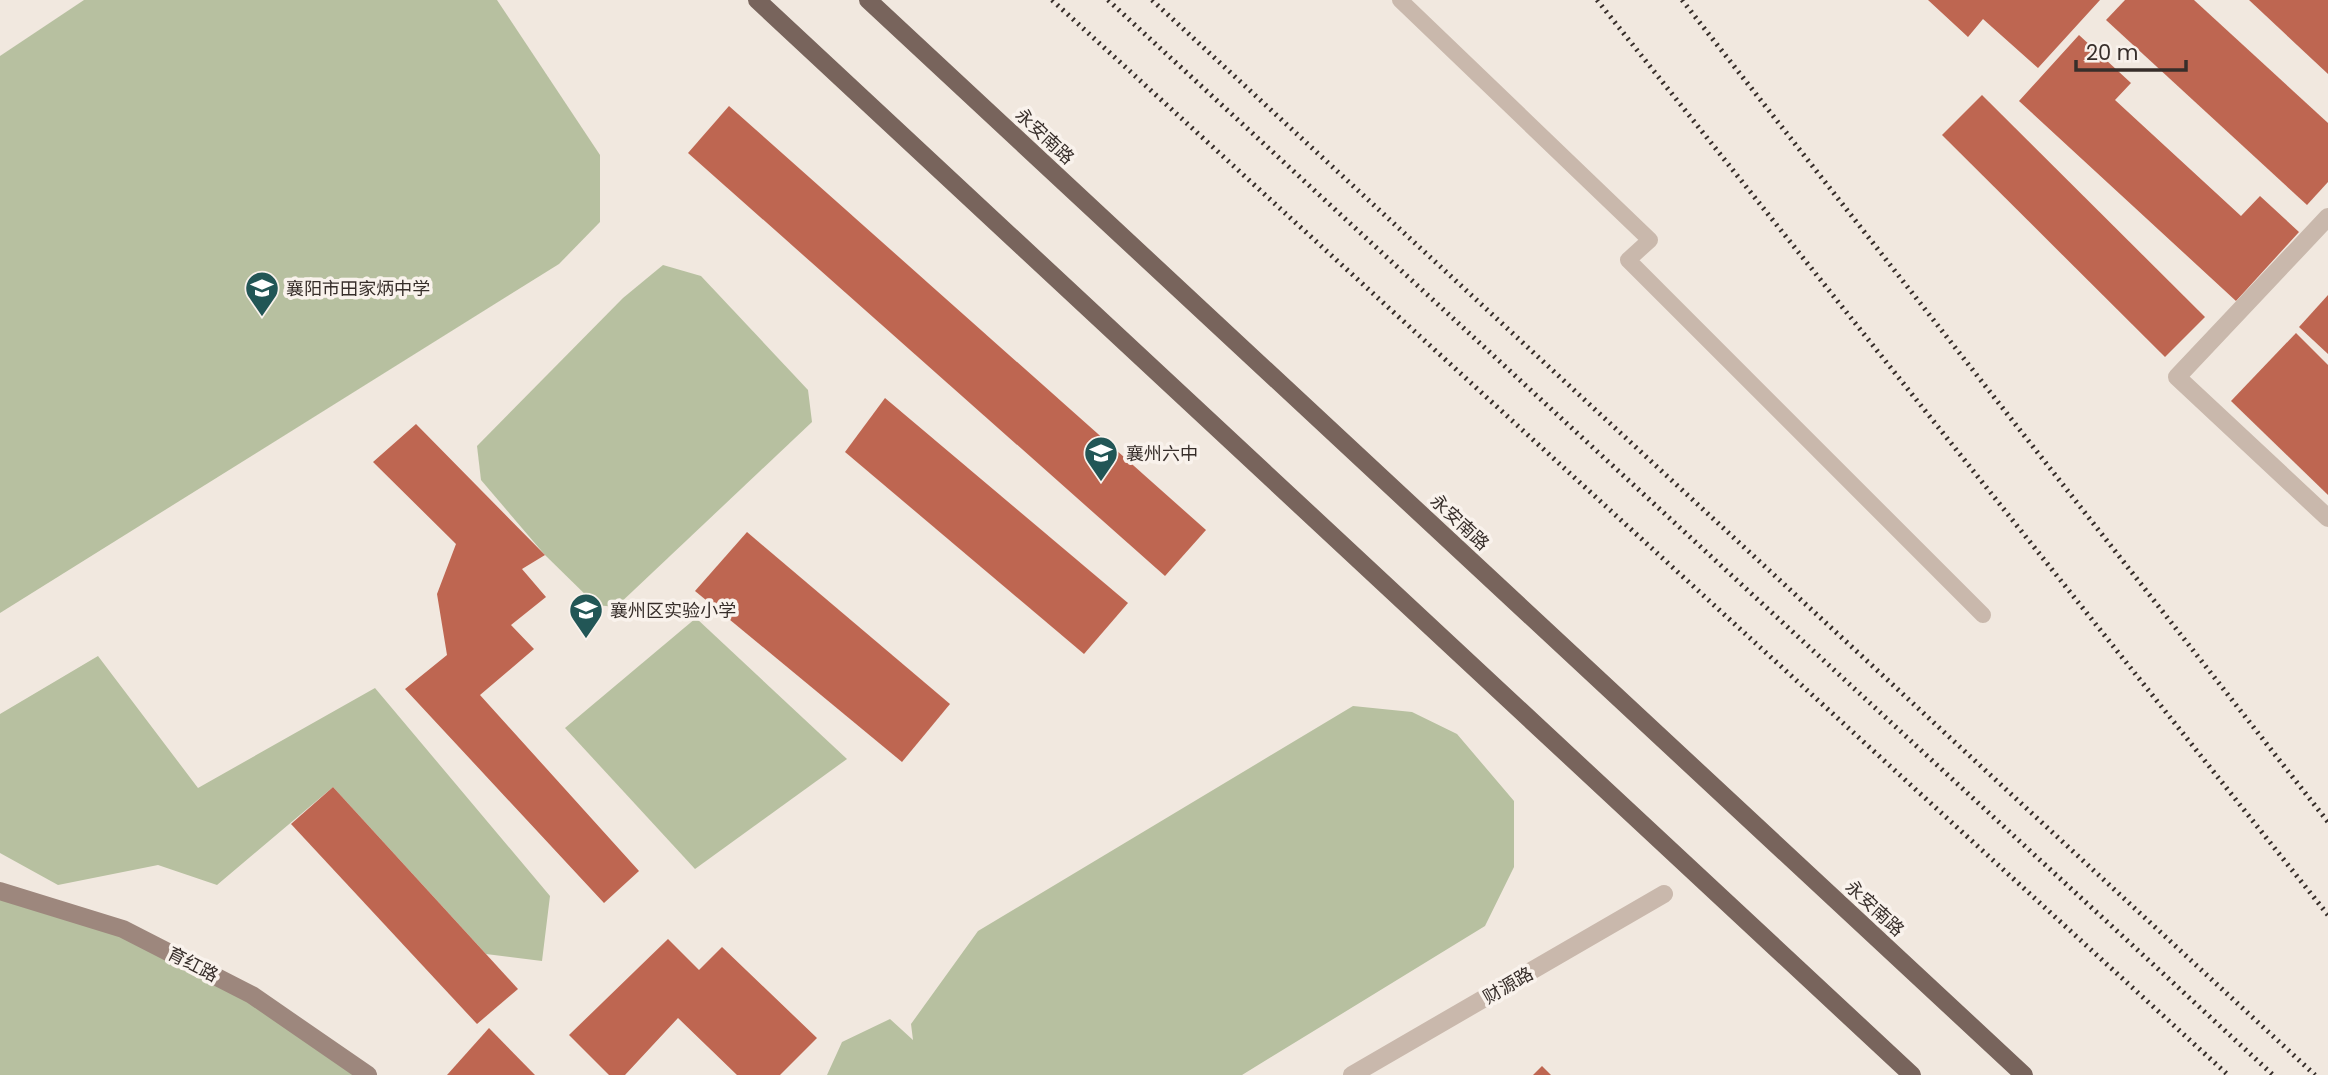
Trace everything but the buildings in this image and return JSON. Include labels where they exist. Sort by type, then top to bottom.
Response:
[{"type":"main road","points":[[757,0],[1910,1074]]},
{"type":"main road","name":"永安南路","points":[[868,0],[2024,1075]]},
{"type":"street","points":[[2328,217],[2177,377],[2328,518]]},
{"type":"street","name":"育红路","points":[[0,891],[124,929],[252,995],[368,1075]]},
{"type":"street","name":"财源路","points":[[1352,1075],[1664,894]]},
{"type":"lane","points":[[1400,0],[1650,240],[1628,260],[1983,615]]},
{"type":"green space","name":"襄阳市田家炳中学","points":[[84,0],[497,0],[600,155],[600,222],[559,264],[0,613],[0,56]]},
{"type":"green space","points":[[663,265],[701,276],[808,390],[812,422],[616,607],[596,605],[545,555],[481,480],[477,446],[623,298]]},
{"type":"green space","points":[[696,618],[847,759],[695,869],[565,728]]},
{"type":"green space","points":[[98,656],[198,788],[375,688],[550,896],[542,961],[486,954],[333,787],[217,885],[158,865],[58,885],[0,853],[0,714]]},
{"type":"green space","points":[[1353,706],[1412,712],[1457,734],[1514,801],[1514,867],[1485,926],[1242,1075],[827,1075],[842,1042],[890,1019],[913,1040],[911,1024],[978,931]]},
{"type":"green space","points":[[0,892],[124,929],[252,995],[368,1075],[0,1075]]},
{"type":"railway","points":[[1052,0],[2228,1075]]},
{"type":"railway","points":[[1108,0],[2273,1075]]},
{"type":"railway","points":[[1152,0],[2315,1075]]},
{"type":"railway","points":[[1597,0],[2328,915]]},
{"type":"railway","points":[[1682,0],[2328,822]]},
{"type":"place","name":"襄阳市田家炳中学","points":[[262,318]]},
{"type":"place","name":"襄州六中","points":[[1101,483]]},
{"type":"place","name":"襄州区实验小学","points":[[586,640]]}]
